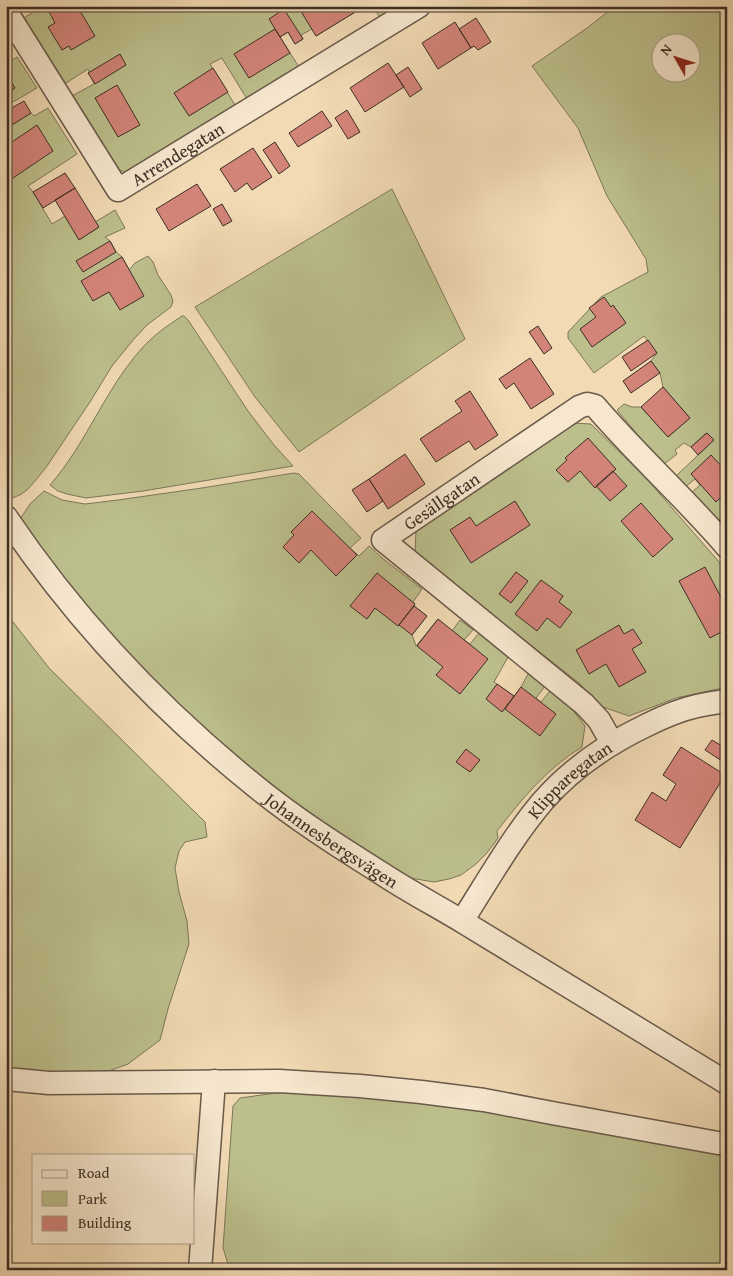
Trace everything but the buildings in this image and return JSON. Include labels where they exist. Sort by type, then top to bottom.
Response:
[{"type":"street","name":"Arrendegatan","points":[[6,11],[118,190],[419,6]]},
{"type":"street","name":"Gesällgatan","points":[[612,743],[599,720],[584,704],[383,540],[579,407],[587,404],[595,406],[727,547]]},
{"type":"street","name":"Johannesbergsvägen","points":[[6,517],[36,560],[76,611],[118,659],[155,698],[201,741],[256,787],[381,874],[462,921],[727,1083]]},
{"type":"street","name":"Klipparegatan","points":[[462,921],[521,830],[543,802],[588,759],[612,743],[665,716],[696,706],[727,700]]},
{"type":"street","points":[[6,1079],[49,1083],[279,1081],[360,1086],[484,1100],[718,1143],[727,1143]]},
{"type":"street","points":[[200,1270],[214,1081]]},
{"type":"green space","points":[[43,6],[365,6],[316,36],[312,29],[301,35],[303,39],[295,44],[288,32],[280,37],[299,67],[247,99],[222,58],[210,64],[235,105],[131,173],[110,168],[70,97],[94,84],[88,69],[63,85],[22,19]]},
{"type":"green space","points":[[373,6],[398,6],[380,18]]},
{"type":"green space","points":[[615,6],[727,6],[727,514],[715,522],[690,494],[700,485],[695,479],[684,488],[675,477],[714,440],[706,433],[691,447],[684,443],[675,450],[677,454],[663,465],[617,410],[624,404],[632,407],[641,407],[668,437],[690,418],[663,387],[660,373],[651,361],[657,353],[644,336],[594,373],[568,338],[568,332],[601,297],[648,272],[646,259],[607,196],[578,128],[532,66]]},
{"type":"green space","points":[[17,57],[37,88],[6,106],[6,94],[15,88],[6,73],[6,64]]},
{"type":"green space","points":[[48,108],[77,154],[28,186],[52,224],[65,216],[79,239],[98,228],[95,222],[115,210],[125,228],[105,237],[122,257],[129,270],[135,263],[148,256],[173,301],[171,307],[147,325],[112,366],[90,402],[36,480],[20,495],[6,499],[6,127],[31,113],[34,116]]},
{"type":"green space","points":[[392,189],[465,339],[299,452],[255,397],[195,307]]},
{"type":"green space","points":[[182,316],[188,320],[248,411],[293,466],[143,491],[86,498],[58,491],[50,485],[76,450],[121,376],[148,342]]},
{"type":"green space","points":[[572,423],[591,424],[645,477],[727,571],[727,687],[676,698],[629,716],[603,707],[579,683],[415,554],[416,530]]},
{"type":"green space","points":[[294,473],[299,474],[361,538],[350,548],[359,556],[369,546],[422,589],[413,602],[414,606],[427,616],[412,635],[416,646],[438,619],[452,631],[460,620],[473,630],[464,640],[470,644],[479,633],[508,657],[494,682],[514,696],[528,674],[545,686],[536,698],[541,702],[551,690],[566,701],[585,726],[582,747],[546,774],[497,831],[498,838],[486,854],[461,875],[434,882],[410,878],[358,849],[264,781],[204,729],[107,632],[48,561],[20,519],[30,504],[44,491],[62,500],[85,504]]},
{"type":"green space","points":[[6,613],[49,668],[205,822],[207,837],[185,842],[179,851],[175,868],[187,921],[189,944],[160,1040],[128,1064],[103,1073],[54,1075],[6,1068]]},
{"type":"green space","points":[[283,1092],[365,1097],[484,1109],[727,1153],[727,1270],[233,1270],[229,1267],[223,1248],[233,1106],[240,1098]]}]
